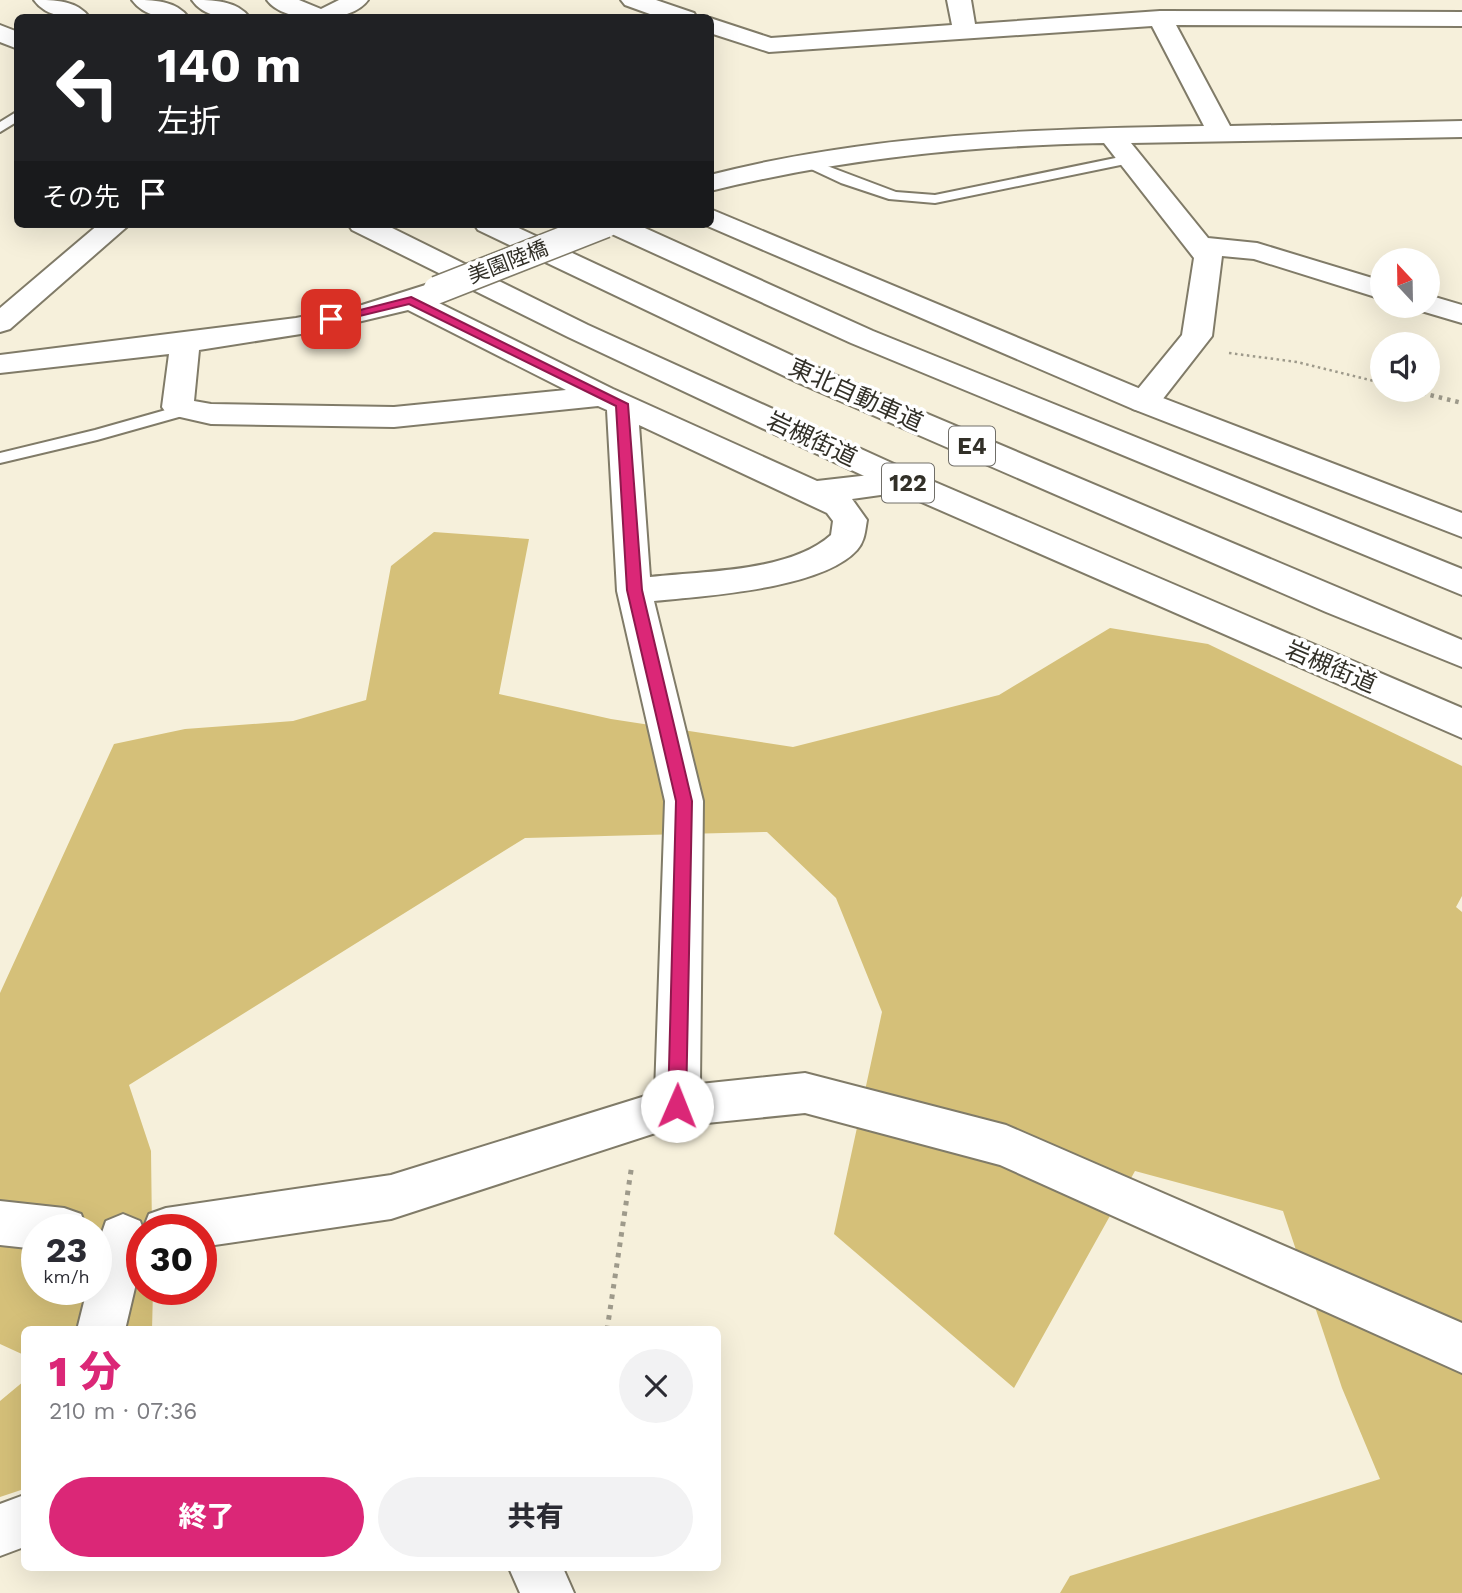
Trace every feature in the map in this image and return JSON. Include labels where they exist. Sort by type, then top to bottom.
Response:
[{"type":"main road","points":[[46,0],[72,14]]},
{"type":"main road","points":[[144,0],[170,14]]},
{"type":"main road","points":[[204,0],[231,14]]},
{"type":"main road","points":[[279,0],[312,14]]},
{"type":"main road","points":[[330,14],[356,0]]},
{"type":"main road","points":[[633,0],[675,14]]},
{"type":"main road","points":[[958,0],[965,33]]},
{"type":"main road","points":[[1160,18],[1221,133]]},
{"type":"main road","points":[[714,26],[769,44],[1160,18],[1462,19]]},
{"type":"main road","points":[[714,182],[801,161],[873,150],[1000,139],[1462,129]]},
{"type":"main road","points":[[1111,135],[1208,257],[1197,336],[1144,402]]},
{"type":"main road","points":[[714,219],[1144,402],[1462,526]]},
{"type":"main road","points":[[0,323],[111,228]]},
{"type":"main road","name":"岩槻街道","points":[[370,228],[578,331],[905,482],[1462,724]]},
{"type":"main road","name":"東北自動車道","points":[[496,228],[810,376],[1462,654]]},
{"type":"main road","name":"美園陸橋","points":[[0,364],[185,343],[304,326],[424,295],[595,228]]},
{"type":"main road","name":"E4","points":[[622,228],[862,337],[1462,583]]},
{"type":"main road","points":[[1200,246],[1257,251],[1370,286]]},
{"type":"main road","points":[[424,295],[612,400],[839,505],[850,520],[846,540],[831,556],[782,573],[634,590]]},
{"type":"main road","points":[[1440,308],[1462,314]]},
{"type":"main road","points":[[185,343],[178,407],[211,414],[394,417],[612,400]]},
{"type":"main road","points":[[612,400],[634,590],[684,801],[658,1112]]},
{"type":"main road","points":[[813,492],[905,482]]},
{"type":"main road","points":[[217,1222],[391,1197],[658,1112],[805,1093],[1006,1146],[1462,1348]]},
{"type":"main road","points":[[0,1223],[21,1225]]},
{"type":"main road","points":[[102,1326],[126,1253]]},
{"type":"main road","points":[[0,1530],[21,1522]]},
{"type":"main road","points":[[537,1571],[547,1593]]},
{"type":"lane","points":[[801,161],[894,196],[935,200],[1130,159]]},
{"type":"lane","points":[[0,458],[97,435],[187,409]]},
{"type":"path","points":[[1187,347],[1297,362],[1370,380]]},
{"type":"path","points":[[1440,398],[1462,403]]},
{"type":"path","points":[[608,1326],[658,1112]]},
{"type":"shaded area","points":[[434,532],[529,539],[499,694],[611,719],[793,747],[999,695],[1110,628],[1208,644],[1462,766],[1462,896],[1456,907],[1462,912],[1462,1593],[1060,1593],[1070,1576],[1380,1479],[1342,1388],[1283,1211],[1135,1171],[1014,1388],[834,1234],[882,1012],[836,898],[767,832],[525,838],[129,1085],[151,1151],[152,1214],[126,1214],[126,1305],[153,1305],[152,1326],[21,1326],[21,1354],[0,1344],[0,993],[114,744],[185,729],[293,721],[366,700],[391,566]]},
{"type":"shaded area","points":[[21,1384],[21,1490],[0,1497],[0,1401]]},
{"type":"route","points":[[331,319],[411,300],[622,404],[634,590],[684,801],[677,1106]]}]
